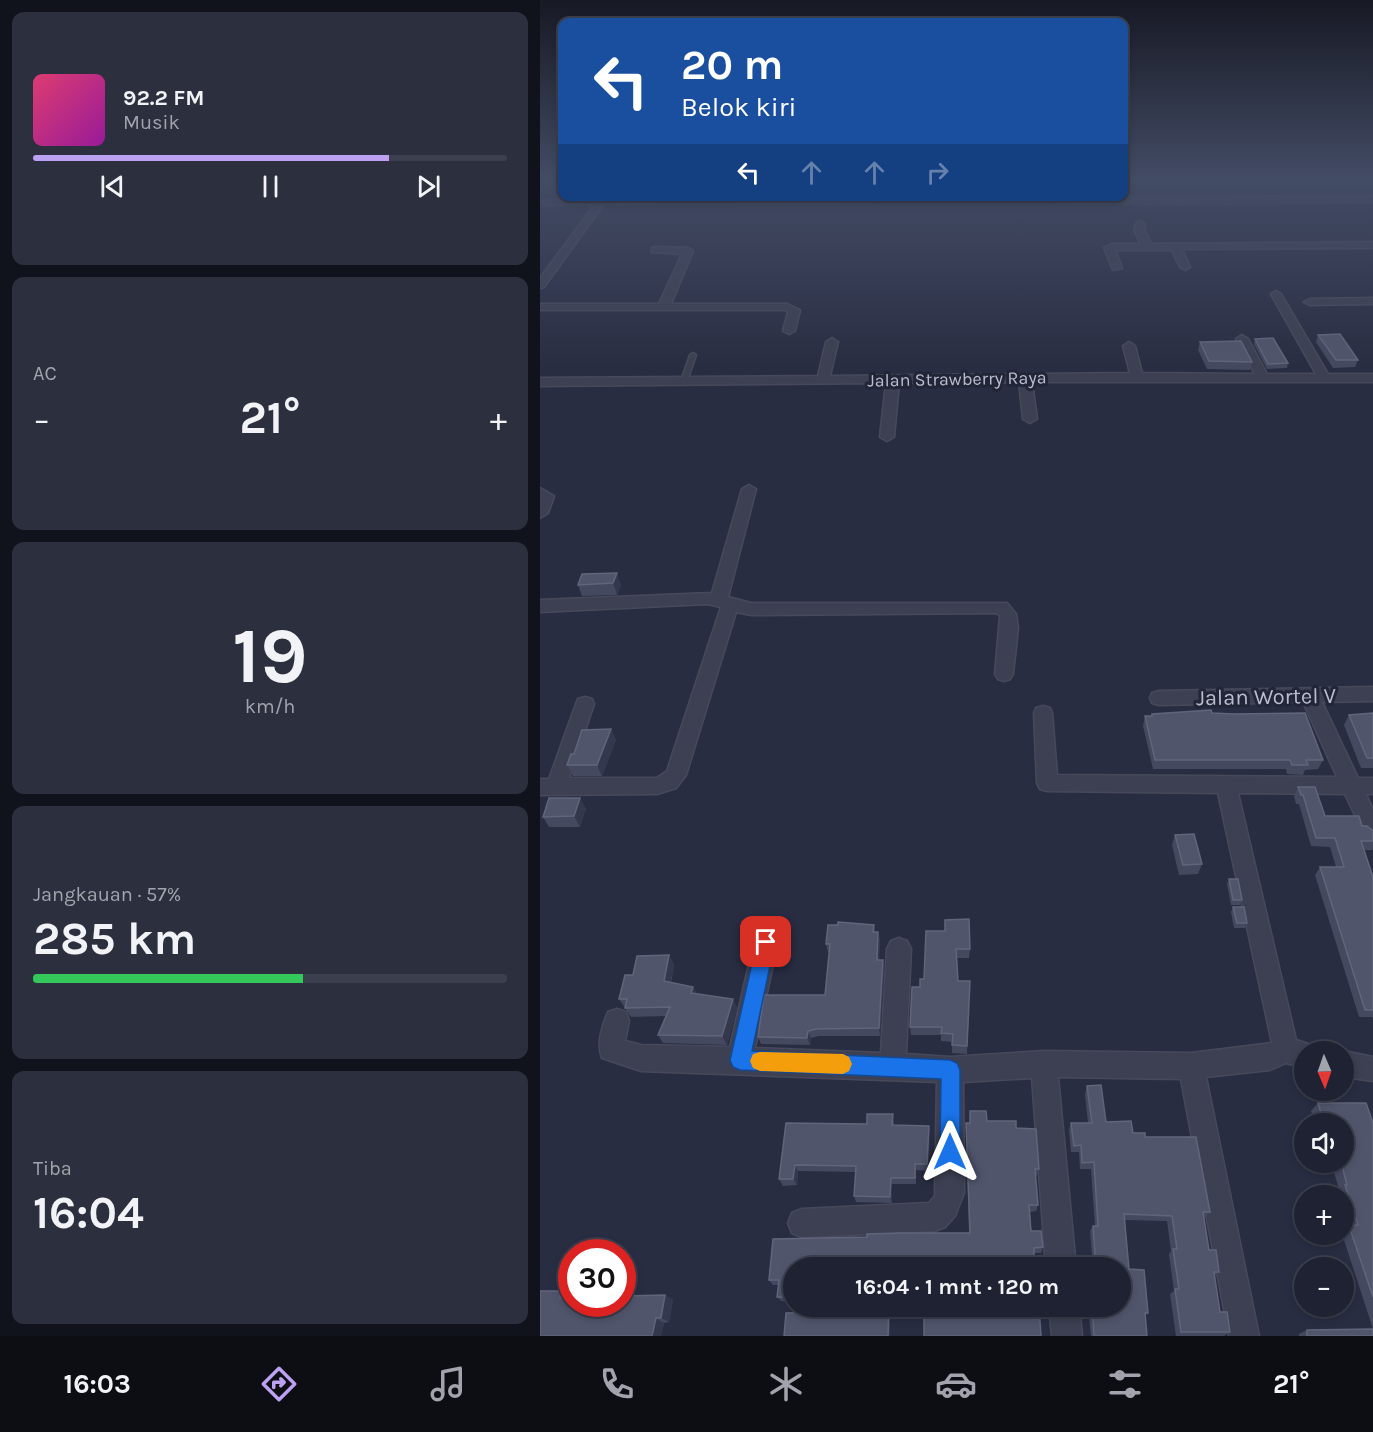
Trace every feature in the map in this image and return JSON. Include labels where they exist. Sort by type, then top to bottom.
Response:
[{"type":"street","points":[[540,285],[572,241]]},
{"type":"street","points":[[1145,241],[1147,246]]},
{"type":"street","points":[[1117,268],[1108,248],[1373,245]]},
{"type":"street","points":[[1175,246],[1185,267]]},
{"type":"street","points":[[656,250],[688,251],[663,306]]},
{"type":"street","points":[[1276,294],[1324,378]]},
{"type":"street","points":[[1310,302],[1373,302]]},
{"type":"street","points":[[540,307],[792,308],[794,309],[789,331]]},
{"type":"street","points":[[1242,339],[1263,378]]},
{"type":"street","points":[[823,381],[832,342]]},
{"type":"street","points":[[1129,346],[1137,377]]},
{"type":"street","name":"Jalan Strawberry Raya","points":[[540,382],[1137,377],[1373,378]]},
{"type":"street","points":[[1025,379],[1030,419]]},
{"type":"street","points":[[887,437],[893,380]]},
{"type":"street","points":[[585,704],[548,787],[657,786],[669,782],[676,775],[725,602],[749,489]]},
{"type":"street","points":[[540,492],[547,496],[540,513]]},
{"type":"street","points":[[540,606],[725,602],[751,609],[1000,607],[1008,614],[1009,628],[1004,674]]},
{"type":"street","name":"Jalan Wortel V","points":[[1159,698],[1373,694]]},
{"type":"street","points":[[1309,695],[1373,832]]},
{"type":"street","points":[[1043,713],[1047,783],[1373,786]]},
{"type":"street","points":[[1226,785],[1294,1049]]},
{"type":"street","points":[[740,1060],[766,942]]},
{"type":"street","points":[[893,1066],[898,949]]},
{"type":"street","points":[[617,1021],[611,1049],[641,1058],[740,1060],[950,1070],[1044,1064],[1191,1066],[1294,1053]]},
{"type":"street","points":[[1044,1064],[1060,1257]]},
{"type":"street","points":[[1191,1066],[1244,1336]]},
{"type":"street","points":[[1354,1066],[1372,1071]]},
{"type":"street","points":[[802,1223],[935,1217],[945,1206],[950,1193],[950,1070]]},
{"type":"street","points":[[1065,1317],[1067,1336]]},
{"type":"lane","points":[[684,381],[693,354]]},
{"type":"building","points":[[1340,334],[1358,360],[1336,360],[1318,335]]},
{"type":"building","points":[[1273,338],[1288,363],[1268,364],[1255,339]]},
{"type":"building","points":[[1241,341],[1252,362],[1209,361],[1200,342]]},
{"type":"building","points":[[617,573],[613,583],[578,585],[582,574]]},
{"type":"building","points":[[1211,710],[1212,713],[1234,714],[1305,713],[1323,760],[1306,760],[1308,765],[1292,765],[1290,760],[1155,760],[1145,716]]},
{"type":"building","points":[[1373,713],[1373,758],[1367,758],[1349,715]]},
{"type":"building","points":[[611,729],[597,765],[567,765],[571,754],[574,754],[582,730]]},
{"type":"building","points":[[1298,787],[1315,787],[1325,816],[1359,816],[1362,826],[1367,826],[1373,831],[1373,841],[1361,841],[1373,877],[1373,1010],[1365,1010],[1320,867],[1344,867],[1335,838],[1316,838],[1303,795]]},
{"type":"building","points":[[549,798],[580,798],[574,816],[543,817]]},
{"type":"building","points":[[1194,834],[1202,864],[1183,865],[1175,835]]},
{"type":"building","points":[[1229,879],[1238,879],[1242,900],[1233,900]]},
{"type":"building","points":[[1233,907],[1244,907],[1247,923],[1237,923]]},
{"type":"building","points":[[969,919],[970,949],[956,949],[958,981],[970,981],[967,1046],[952,1045],[953,1034],[941,1033],[942,1027],[910,1027],[912,987],[920,987],[920,979],[924,979],[926,931],[945,931],[945,920]]},
{"type":"building","points":[[838,922],[874,925],[873,932],[878,932],[877,960],[883,960],[879,1028],[817,1029],[808,1031],[807,1038],[758,1037],[764,995],[825,995],[830,944],[826,944],[828,925],[838,925]]},
{"type":"building","points":[[669,955],[664,981],[693,987],[691,993],[733,999],[722,1036],[658,1035],[670,1007],[625,1008],[627,999],[619,999],[625,975],[633,975],[637,956]]},
{"type":"building","points":[[1101,1085],[1106,1122],[1131,1121],[1133,1133],[1145,1133],[1145,1137],[1196,1137],[1210,1212],[1203,1212],[1209,1250],[1216,1250],[1219,1272],[1214,1272],[1220,1312],[1227,1312],[1230,1332],[1181,1332],[1175,1289],[1179,1289],[1173,1249],[1177,1249],[1172,1216],[1124,1214],[1128,1257],[1095,1257],[1093,1226],[1098,1226],[1094,1162],[1082,1163],[1081,1145],[1074,1146],[1071,1123],[1092,1123],[1087,1086]]},
{"type":"building","points":[[1318,1103],[1366,1103],[1373,1123],[1373,1297],[1354,1241],[1354,1225],[1358,1225],[1354,1213],[1354,1185],[1347,1185],[1344,1173],[1354,1173],[1354,1113],[1321,1113]]},
{"type":"building","points":[[970,1111],[986,1111],[987,1121],[1016,1121],[1016,1128],[1036,1129],[1039,1169],[1035,1169],[1038,1205],[1029,1205],[1031,1231],[1041,1231],[1043,1247],[1034,1248],[1034,1257],[783,1257],[783,1297],[777,1297],[779,1280],[769,1280],[773,1239],[867,1237],[867,1234],[970,1233],[966,1123],[970,1123]]},
{"type":"building","points":[[867,1114],[893,1114],[892,1125],[929,1126],[927,1164],[915,1164],[915,1178],[891,1178],[890,1197],[854,1196],[856,1166],[795,1165],[793,1179],[779,1179],[786,1123],[867,1124]]},
{"type":"building","points":[[1131,1269],[1144,1270],[1148,1313],[1145,1313],[1147,1336],[1094,1336],[1093,1317],[1131,1317]]},
{"type":"building","points":[[540,1291],[558,1291],[558,1317],[636,1317],[636,1296],[665,1295],[661,1318],[656,1318],[652,1336],[540,1336]]},
{"type":"building","points":[[786,1317],[889,1317],[888,1336],[784,1336]]},
{"type":"building","points":[[924,1317],[1040,1317],[1041,1336],[924,1336]]},
{"type":"building","points":[[1373,1329],[1373,1336],[1307,1336],[1307,1330]]},
{"type":"slow traffic","points":[[760,1061],[843,1064]]},
{"type":"route","points":[[766,942],[740,1060],[950,1070],[950,1152]]}]
